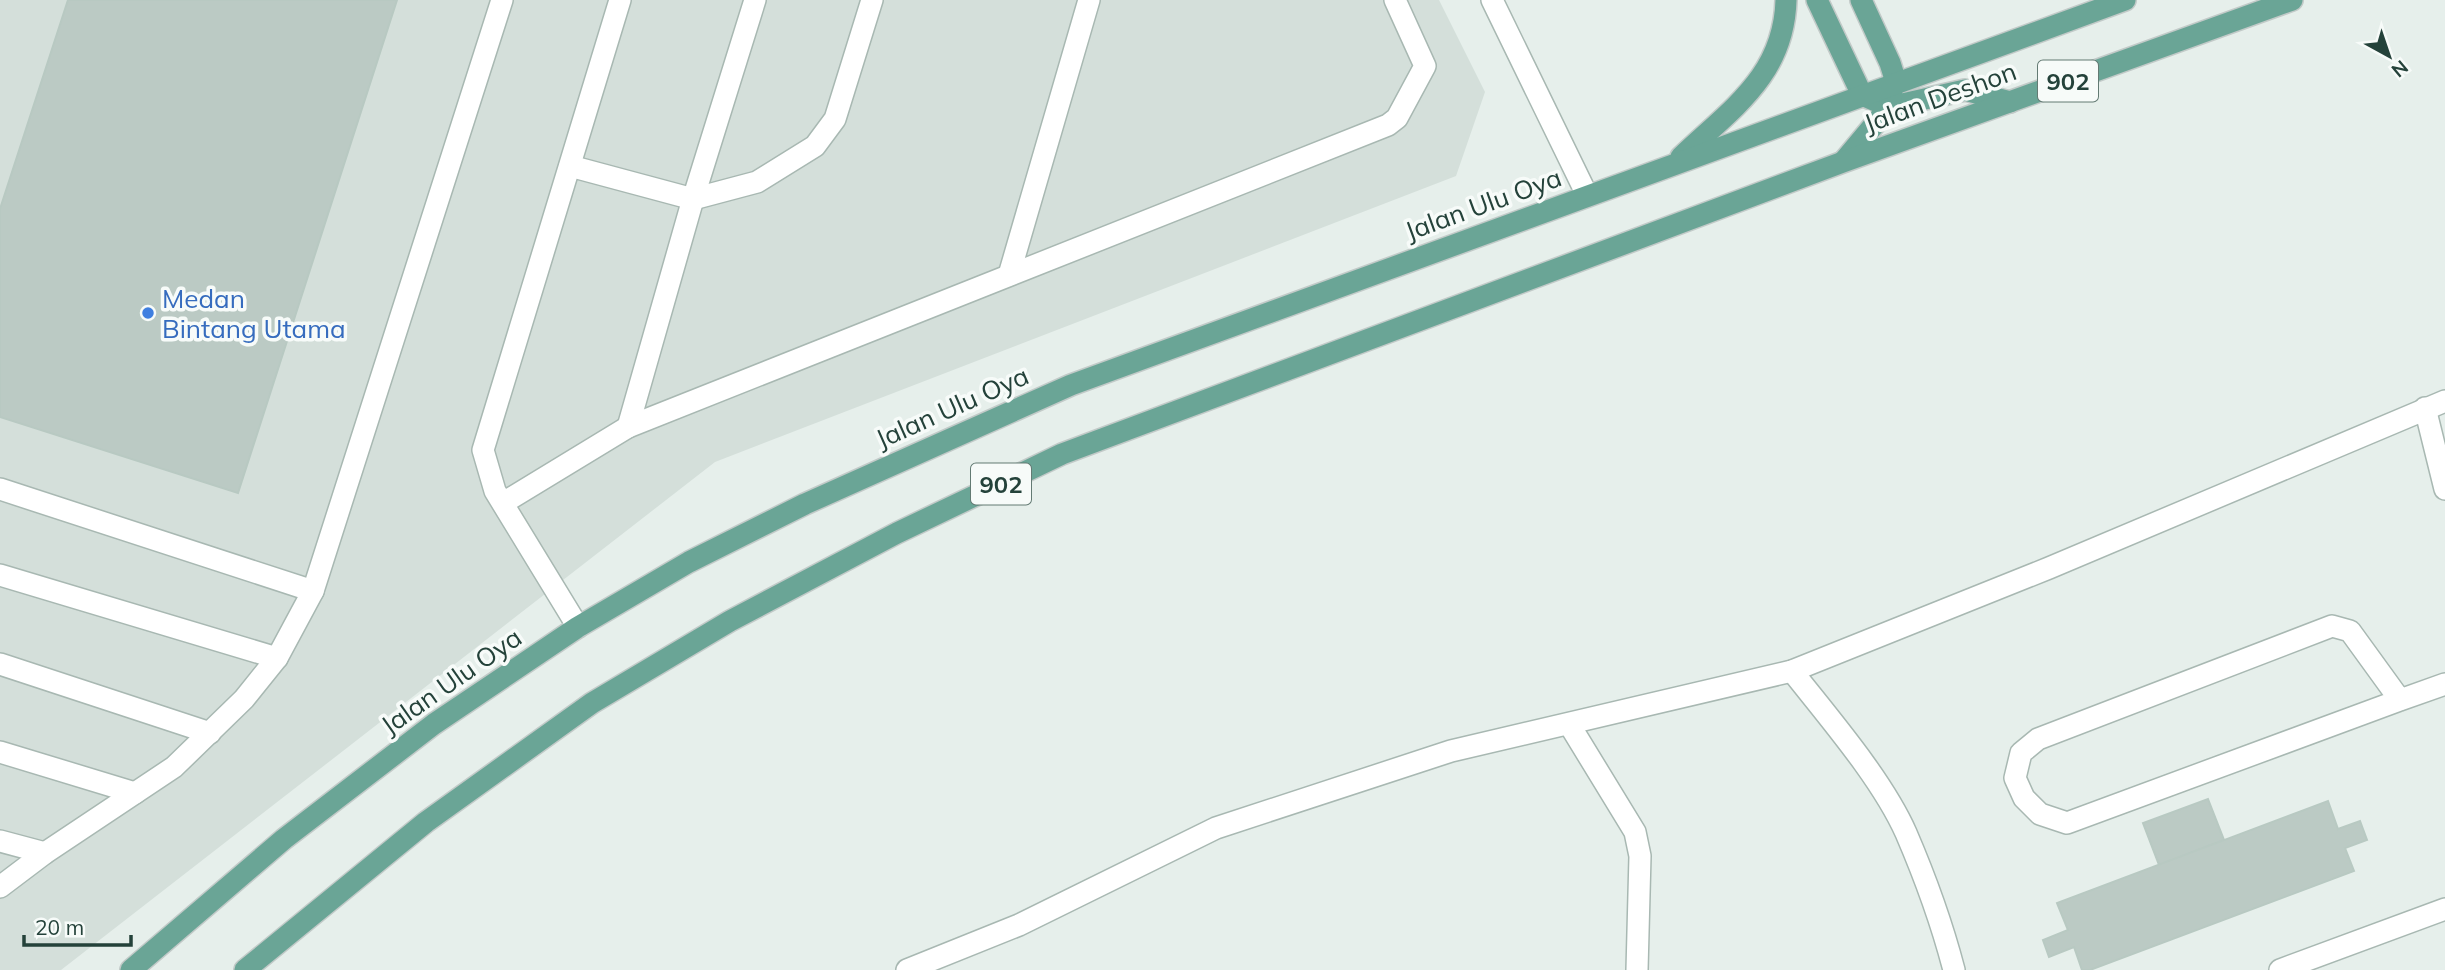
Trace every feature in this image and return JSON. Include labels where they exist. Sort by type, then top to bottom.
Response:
[{"type":"main road","points":[[1674,164],[1761,81],[1785,29],[1786,0]]},
{"type":"main road","points":[[1817,0],[1861,94],[1889,107],[1965,90],[2010,102]]},
{"type":"main road","points":[[1843,162],[1889,107],[1896,82],[1861,0]]},
{"type":"main road","name":"Jalan Deshon","points":[[1896,82],[2125,0]]},
{"type":"main road","name":"Jalan Deshon","points":[[1843,162],[2292,0]]},
{"type":"main road","name":"Jalan Ulu Oya","points":[[131,970],[284,839],[434,724],[578,627],[689,562],[793,510],[1071,385],[1896,82]]},
{"type":"main road","name":"902","points":[[245,970],[426,822],[592,703],[730,621],[897,533],[1075,449],[1843,162]]},
{"type":"street","points":[[0,887],[45,853],[174,767],[244,699],[277,658],[313,591],[502,0]]},
{"type":"street","points":[[578,627],[503,503],[487,471],[483,450],[620,0]]},
{"type":"street","points":[[628,427],[693,199],[755,0]]},
{"type":"street","points":[[570,166],[693,199],[757,181],[814,146],[835,119],[872,0]]},
{"type":"street","points":[[1009,275],[1089,0]]},
{"type":"street","points":[[503,503],[628,427],[1388,125],[1397,118],[1425,66],[1395,0]]},
{"type":"street","points":[[1492,0],[1587,195]]},
{"type":"street","points":[[907,970],[1019,925],[1216,828],[1451,751],[1792,671],[2049,568],[2445,401]]},
{"type":"street","points":[[2424,408],[2445,489]]},
{"type":"street","points":[[0,489],[313,591]]},
{"type":"street","points":[[0,575],[277,658]]},
{"type":"street","points":[[2400,700],[2350,631],[2332,626],[2038,739],[2021,754],[2015,778],[2024,798],[2039,814],[2067,823],[2445,684]]},
{"type":"street","points":[[0,664],[210,733]]},
{"type":"street","points":[[1792,671],[1859,758],[1905,831],[1954,970]]},
{"type":"street","points":[[1569,724],[1635,832],[1640,856],[1637,970]]},
{"type":"street","points":[[0,752],[135,793]]},
{"type":"street","points":[[0,841],[45,853]]},
{"type":"street","points":[[2280,970],[2445,909]]},
{"type":"shaded area","points":[[0,0],[1439,0],[1485,92],[1456,176],[715,462],[61,970],[0,970]]},
{"type":"building","name":"Medan Bintang Utama","points":[[68,0],[397,0],[238,493],[0,417],[0,209]]},
{"type":"building","points":[[2208,799],[2224,840],[2159,865],[2143,823]]},
{"type":"building","points":[[2328,801],[2338,829],[2360,821],[2367,840],[2345,848],[2354,871],[2090,970],[2082,970],[2074,947],[2049,957],[2043,940],[2068,930],[2057,903]]},
{"type":"place","name":"Medan Bintang Utama","points":[[148,313]]}]
